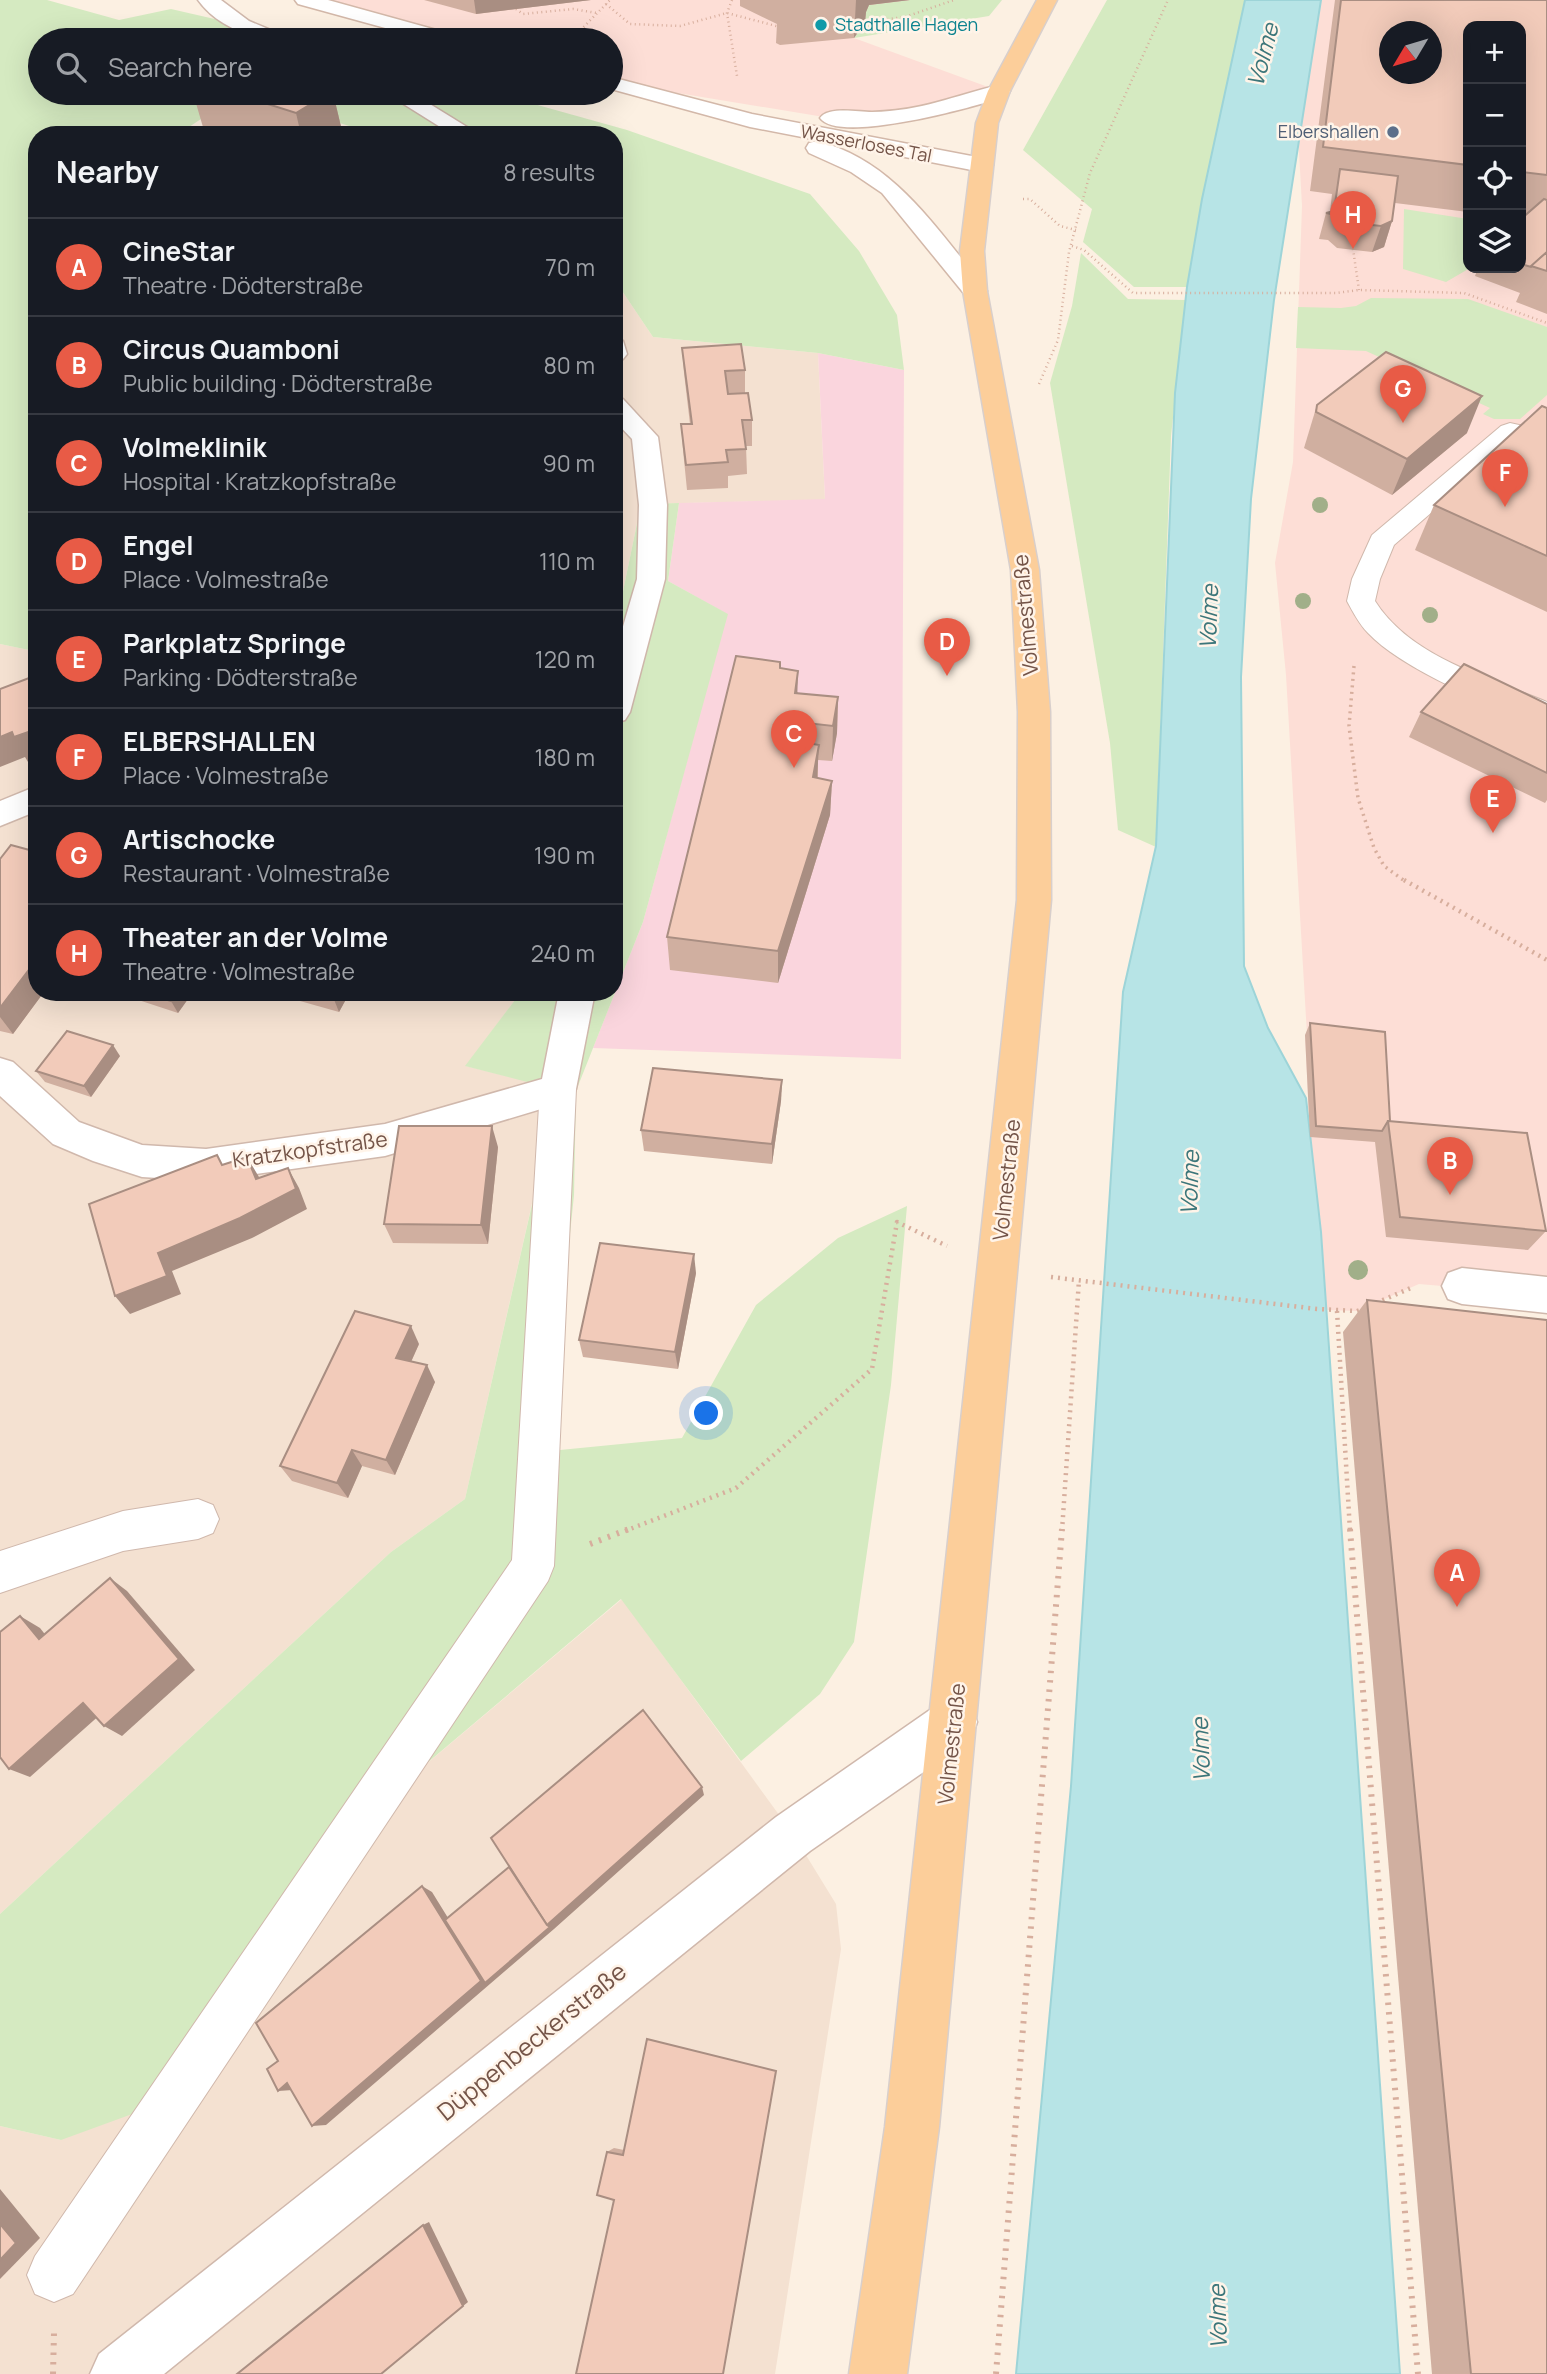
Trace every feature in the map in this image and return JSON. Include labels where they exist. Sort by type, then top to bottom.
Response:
[{"type":"main road","name":"Volmestraße","points":[[878,2374],[912,2127],[1034,900],[1034,712],[1025,570],[975,291],[972,251],[987,123],[999,91],[1047,0]]},
{"type":"street","points":[[208,0],[249,28]]},
{"type":"street","points":[[305,0],[407,28]]},
{"type":"street","name":"Wasserloses Tal","points":[[623,85],[982,157]]},
{"type":"street","name":"Wasserloses Tal","points":[[746,111],[880,120],[926,116],[962,106],[999,91]]},
{"type":"street","points":[[417,105],[453,126]]},
{"type":"street","name":"Wasserloses Tal","points":[[746,111],[859,167],[890,188],[975,291]]},
{"type":"street","name":"Wasserloses Tal","points":[[830,118],[982,157]]},
{"type":"street","points":[[623,414],[645,437],[653,505],[651,579],[623,680]]},
{"type":"street","points":[[0,814],[28,802]]},
{"type":"street","points":[[558,1089],[576,1001]]},
{"type":"street","name":"Kratzkopfstraße","points":[[0,1073],[66,1133],[142,1161],[206,1165],[385,1140],[558,1089]]},
{"type":"street","points":[[1462,1286],[1547,1295]]},
{"type":"street","name":"Düppenbeckerstraße","points":[[119,2374],[793,1834],[954,1722]]},
{"type":"lane","points":[[1547,439],[1510,431],[1382,541],[1366,579],[1362,601],[1376,626],[1394,641],[1452,672],[1547,714]]},
{"type":"lane","points":[[54,2275],[533,1566],[558,1089]]},
{"type":"lane","points":[[0,1572],[123,1531],[198,1519]]},
{"type":"path","points":[[583,28],[610,0]]},
{"type":"path","points":[[732,0],[727,13],[746,111]]},
{"type":"path","points":[[865,22],[905,17],[954,0]]},
{"type":"path","points":[[1041,383],[1058,340],[1072,246],[1090,173],[1168,0]]},
{"type":"path","points":[[606,4],[630,24],[680,26],[727,13],[786,29]]},
{"type":"path","points":[[516,9],[523,14],[573,9],[597,13]]},
{"type":"path","points":[[1030,199],[1060,226],[1076,230]]},
{"type":"path","points":[[1072,246],[1084,250],[1133,292],[1359,290],[1464,293],[1547,323]]},
{"type":"path","points":[[1353,249],[1359,290]]},
{"type":"path","points":[[1376,626],[1356,642],[1349,726],[1358,798],[1374,848],[1384,866],[1406,882],[1547,960]]},
{"type":"path","points":[[533,1566],[736,1488],[872,1368],[897,1222]]},
{"type":"path","points":[[996,2374],[1051,1711],[1079,1280]]},
{"type":"path","points":[[1102,1284],[1337,1311],[1357,1311],[1419,1284],[1462,1286]]},
{"type":"path","points":[[1337,1311],[1358,1639],[1395,2061],[1418,2374]]},
{"type":"shaded area","points":[[305,0],[910,0],[869,5],[854,38],[999,91],[962,106],[830,118],[623,84],[623,28],[407,28]]},
{"type":"shaded area","points":[[1321,0],[1547,0],[1547,1295],[1419,1284],[1357,1311],[1326,1310],[1310,1137],[1307,1035],[1286,675],[1275,563],[1293,462],[1302,206],[1298,133]]},
{"type":"shaded area","points":[[623,292],[653,337],[818,353],[825,500],[641,504],[623,591]]},
{"type":"shaded area","points":[[818,353],[904,370],[901,1059],[593,1048],[612,1001],[623,1001],[623,972],[643,922],[727,614],[668,581],[679,503],[825,499]]},
{"type":"shaded area","points":[[0,644],[28,650],[28,1001],[514,1001],[466,1066],[558,1089],[465,1499],[391,1552],[0,1914]]},
{"type":"shaded area","points":[[622,1599],[793,1834],[836,1904],[841,1949],[775,2374],[0,2374],[0,2126],[61,2140],[316,1857]]},
{"type":"green space","points":[[0,0],[47,0],[119,20],[171,9],[254,28],[28,28],[28,105],[222,105],[190,126],[28,126],[28,650],[0,644]]},
{"type":"green space","points":[[910,0],[1002,0],[989,16],[854,38],[865,23],[860,20],[869,5]]},
{"type":"green space","points":[[1107,0],[1245,0],[1202,199],[1187,287],[1134,287],[1083,242],[1092,209],[1023,150]]},
{"type":"green space","points":[[284,105],[538,105],[613,126],[349,126]]},
{"type":"green space","points":[[623,129],[810,194],[859,251],[897,315],[904,370],[818,353],[653,337],[623,292]]},
{"type":"green space","points":[[1404,209],[1463,218],[1463,272],[1446,282],[1403,269]]},
{"type":"green space","points":[[1081,253],[1128,299],[1186,300],[1171,436],[1156,847],[1118,830],[1110,743],[1050,383],[1072,306]]},
{"type":"green space","points":[[1371,298],[1468,299],[1547,327],[1547,395],[1520,419],[1494,419],[1483,414],[1490,408],[1366,351],[1296,348],[1298,307],[1341,308],[1356,306]]},
{"type":"green space","points":[[679,503],[668,581],[728,614],[643,922],[623,972],[623,591],[641,504]]},
{"type":"green space","points":[[514,1001],[612,1001],[576,1091],[574,1195],[558,1350],[560,1450],[682,1438],[756,1305],[838,1238],[907,1206],[891,1385],[854,1642],[820,1694],[741,1761],[621,1599],[316,1857],[187,2094],[61,2140],[0,2126],[0,1914],[391,1552],[465,1499],[558,1090],[465,1066]]},
{"type":"water","name":"Volme","points":[[1245,0],[1321,0],[1274,300],[1251,499],[1241,677],[1244,966],[1268,1028],[1306,1098],[1321,1232],[1400,2374],[1016,2374],[1071,1786],[1123,992],[1156,846],[1175,393],[1187,287],[1202,199]]},
{"type":"building","name":"Elbershallen","points":[[1341,0],[1547,0],[1547,175],[1526,173],[1526,21],[1463,21],[1463,164],[1323,147]]},
{"type":"building","points":[[271,105],[309,105],[296,113]]},
{"type":"building","points":[[1340,169],[1398,176],[1392,221],[1381,226],[1345,222],[1336,215],[1326,213],[1334,211]]},
{"type":"building","points":[[1544,199],[1547,200],[1547,252],[1531,267],[1526,266],[1526,215]]},
{"type":"building","points":[[1547,252],[1547,271],[1531,266],[1540,258]]},
{"type":"building","points":[[741,344],[745,370],[725,371],[728,394],[748,393],[752,420],[742,420],[746,449],[726,450],[728,462],[686,465],[681,424],[692,424],[682,348]]},
{"type":"building","points":[[1386,352],[1482,396],[1407,459],[1316,412],[1317,405]]},
{"type":"building","points":[[1542,406],[1547,408],[1547,556],[1434,505]]},
{"type":"building","points":[[736,656],[780,662],[780,668],[798,671],[795,693],[838,697],[833,726],[807,723],[802,742],[819,745],[813,777],[832,781],[778,951],[667,937]]},
{"type":"building","points":[[1464,664],[1547,704],[1547,773],[1421,712]]},
{"type":"building","points":[[28,678],[28,732],[14,737],[12,732],[0,737],[0,689]]},
{"type":"building","points":[[11,845],[28,850],[28,971],[0,1008],[0,859]]},
{"type":"building","points":[[1310,1023],[1385,1032],[1390,1121],[1382,1131],[1316,1126]]},
{"type":"building","points":[[67,1031],[113,1045],[84,1086],[36,1071]]},
{"type":"building","points":[[653,1068],[782,1080],[772,1144],[641,1130]]},
{"type":"building","points":[[1388,1121],[1527,1133],[1546,1231],[1400,1217]]},
{"type":"building","points":[[399,1126],[492,1126],[481,1225],[384,1224]]},
{"type":"building","points":[[217,1155],[222,1165],[247,1157],[256,1179],[288,1168],[296,1189],[240,1218],[158,1253],[167,1276],[115,1296],[89,1204]]},
{"type":"building","points":[[600,1243],[694,1254],[675,1352],[579,1340]]},
{"type":"building","points":[[1367,1300],[1547,1320],[1547,2374],[1471,2374]]},
{"type":"building","points":[[355,1311],[411,1326],[396,1358],[427,1365],[386,1460],[352,1450],[337,1483],[280,1466]]},
{"type":"building","points":[[110,1578],[179,1659],[104,1726],[83,1703],[9,1769],[0,1757],[0,1632],[20,1616],[39,1639]]},
{"type":"building","points":[[643,1710],[702,1787],[547,1925],[491,1838]]},
{"type":"building","points":[[509,1867],[550,1927],[485,1983],[445,1920]]},
{"type":"building","points":[[422,1886],[481,1981],[312,2126],[287,2083],[278,2091],[267,2069],[278,2061],[256,2023]]},
{"type":"building","points":[[647,2039],[776,2071],[723,2374],[576,2374],[614,2200],[597,2195],[607,2152],[623,2155]]},
{"type":"building","points":[[0,2224],[16,2243],[0,2260]]},
{"type":"building","points":[[423,2225],[463,2306],[381,2374],[237,2374]]},
{"type":"place","name":"Stadthalle Hagen","points":[[821,25]]},
{"type":"place","name":"Elbershallen","points":[[1393,132]]},
{"type":"place","name":"Theater an der Volme","points":[[1353,249]]},
{"type":"place","name":"Artischocke","points":[[1403,423]]},
{"type":"place","name":"ELBERSHALLEN","points":[[1505,507]]},
{"type":"place","name":"Engel","points":[[947,676]]},
{"type":"place","name":"Volmeklinik","points":[[794,768]]},
{"type":"place","name":"Parkplatz Springe","points":[[1493,833]]},
{"type":"place","name":"Circus Quamboni","points":[[1450,1195]]},
{"type":"place","name":"CineStar","points":[[1457,1607]]}]
